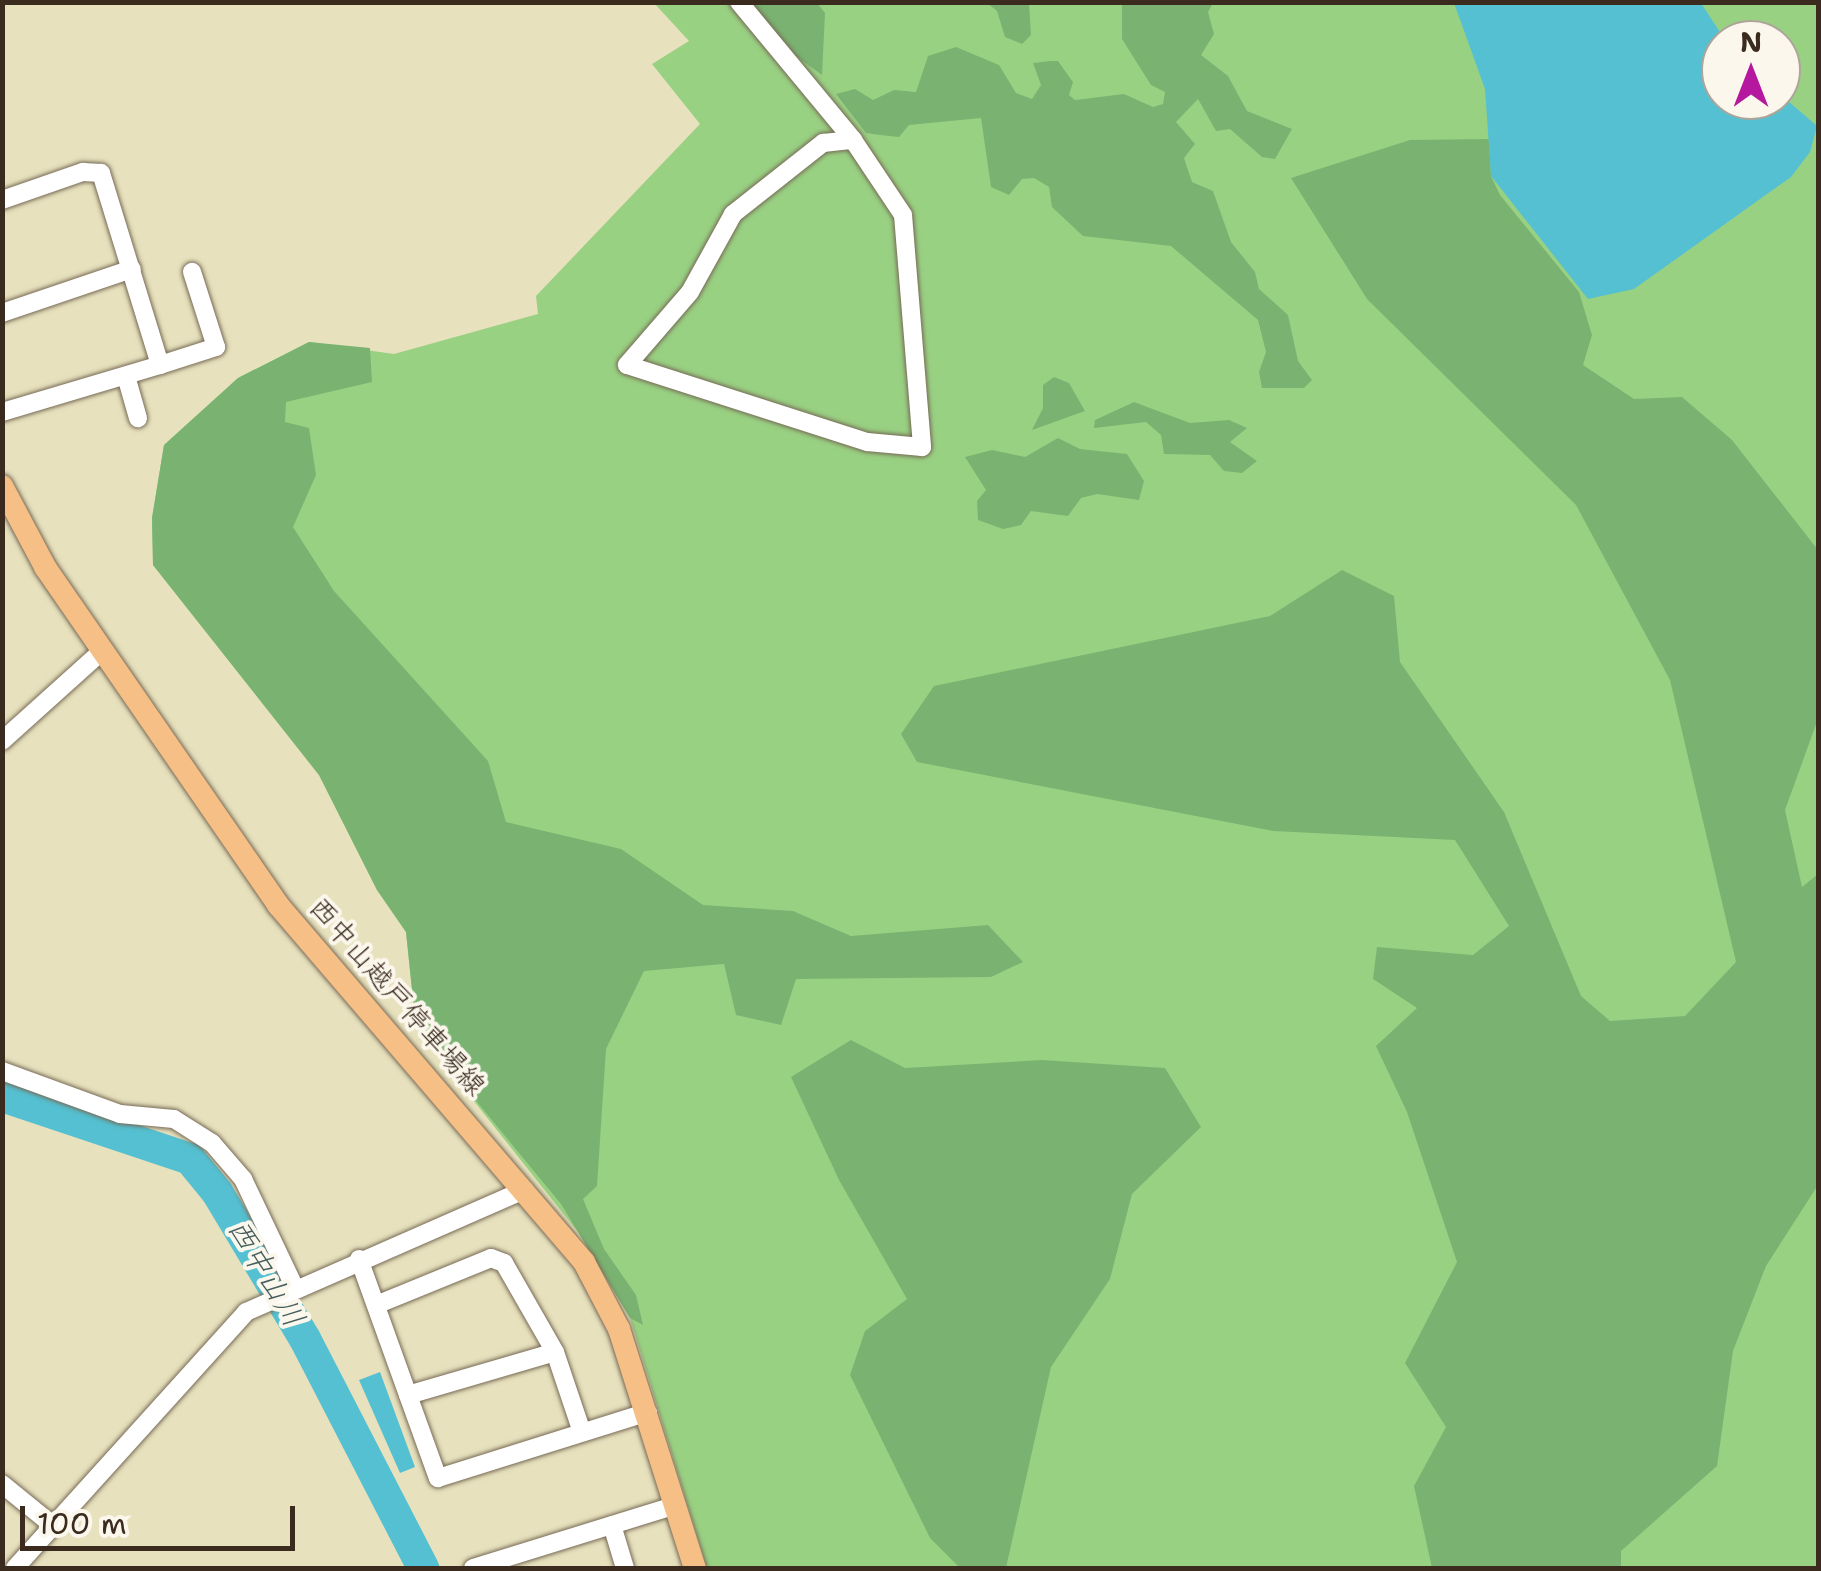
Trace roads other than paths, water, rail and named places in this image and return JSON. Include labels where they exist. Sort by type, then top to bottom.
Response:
[{"type":"main road","name":"西中山越戸停車場線","points":[[2,486],[27,540],[278,905],[584,1262],[619,1329],[695,1568]]},
{"type":"street","points":[[740,2],[853,140],[903,214],[922,447],[867,442],[627,365],[690,292],[733,214],[823,144],[853,140]]},
{"type":"street","points":[[2,200],[83,172],[101,173],[160,365]]},
{"type":"street","points":[[2,313],[132,269]]},
{"type":"street","points":[[2,412],[216,347],[192,272]]},
{"type":"street","points":[[126,376],[138,418]]},
{"type":"street","points":[[2,741],[102,652]]},
{"type":"street","points":[[2,1072],[120,1114],[174,1119],[212,1144],[244,1179],[292,1287]]},
{"type":"street","points":[[14,1568],[254,1307],[292,1287],[524,1190]]},
{"type":"street","points":[[376,1305],[491,1258],[504,1263],[555,1352],[582,1432]]},
{"type":"street","points":[[359,1259],[438,1478],[648,1412]]},
{"type":"street","points":[[408,1395],[555,1352]]},
{"type":"street","points":[[2,1484],[51,1524]]},
{"type":"street","points":[[473,1568],[676,1506]]},
{"type":"street","points":[[612,1525],[625,1568]]},
{"type":"water","points":[[1454,3],[1701,3],[1712,20],[1701,20],[1701,120],[1801,120],[1801,112],[1817,126],[1810,152],[1791,177],[1634,289],[1588,299],[1491,176],[1485,89]]},
{"type":"water","points":[[380,1372],[415,1467],[400,1473],[359,1380]]},
{"type":"waterway","name":"西中山川","points":[[2,1096],[190,1159],[217,1192],[305,1339],[423,1568]]}]
